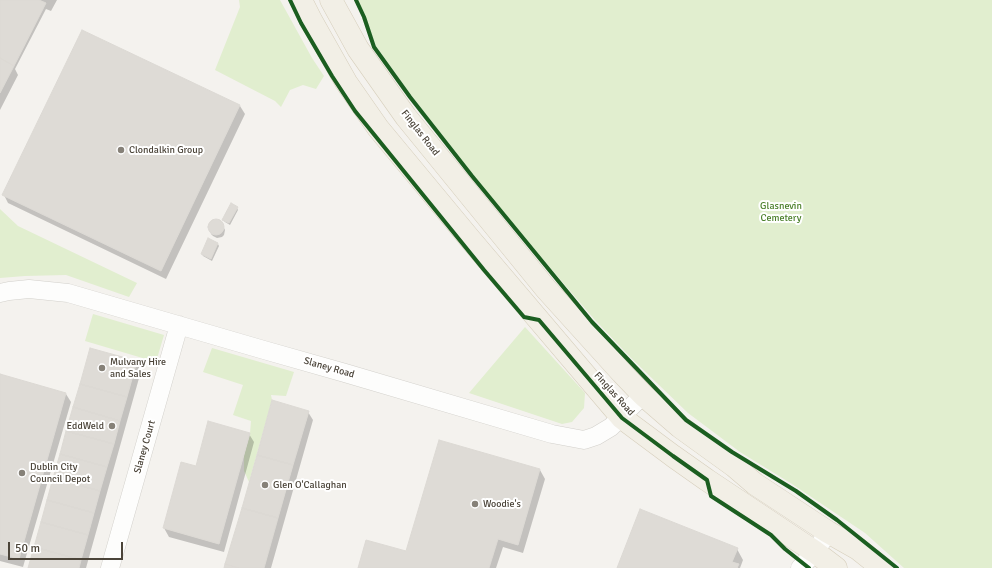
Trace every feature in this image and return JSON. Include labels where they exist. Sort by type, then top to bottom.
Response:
[{"type":"main road","name":"Finglas Road","points":[[301,0],[346,82],[378,128],[478,249],[622,418],[707,480],[815,552],[836,568]]},
{"type":"main road","name":"Finglas Road","points":[[331,0],[358,49],[406,117],[546,289],[622,374],[643,395],[680,427],[734,466],[754,484],[828,532],[858,549],[882,568]]},
{"type":"street","name":"Slaney Road","points":[[0,293],[29,289],[68,293],[345,372],[552,434],[584,440],[596,436],[611,427],[622,418],[643,395]]},
{"type":"street","name":"Slaney Court","points":[[110,568],[179,325]]},
{"type":"street","points":[[800,568],[815,552],[828,532]]},
{"type":"green space","points":[[239,0],[280,0],[312,58],[324,76],[316,89],[303,85],[290,90],[281,107],[275,101],[215,70],[240,7]]},
{"type":"green space","name":"Glasnevin Cemetery","points":[[356,0],[992,0],[992,568],[904,568],[865,533],[792,484],[740,452],[688,413],[631,358],[594,319],[486,191],[411,95],[376,46],[365,17]]},
{"type":"green space","points":[[0,209],[18,226],[137,283],[129,297],[66,275],[0,278]]},
{"type":"green space","points":[[93,314],[164,335],[156,362],[85,341]]},
{"type":"green space","points":[[525,327],[585,393],[584,408],[572,422],[562,424],[469,393]]},
{"type":"green space","points":[[212,348],[294,372],[286,396],[271,395],[272,400],[249,482],[244,471],[244,455],[250,433],[251,421],[233,415],[243,385],[203,372]]},
{"type":"building","points":[[0,0],[39,0],[46,3],[14,66],[0,58]]},
{"type":"building","name":"Clondalkin Group","points":[[82,30],[240,105],[161,271],[2,195]]},
{"type":"building","points":[[0,58],[14,66],[0,93]]},
{"type":"building","points":[[231,203],[238,207],[229,223],[222,220]]},
{"type":"building","points":[[213,219],[219,219],[224,224],[222,233],[219,235],[213,235],[208,230],[208,224]]},
{"type":"building","points":[[208,238],[218,243],[211,259],[201,254]]},
{"type":"building","points":[[90,348],[137,361],[127,397],[80,384]]},
{"type":"building","name":"Dublin City Council Depot","points":[[0,374],[66,393],[19,559],[0,554]]},
{"type":"building","points":[[80,384],[127,397],[120,421],[73,407]]},
{"type":"building","points":[[272,400],[309,411],[293,465],[257,455]]},
{"type":"building","points":[[73,407],[120,421],[114,444],[66,431]]},
{"type":"building","points":[[208,421],[250,433],[219,544],[163,528],[181,462],[196,466]]},
{"type":"building","points":[[66,431],[114,444],[107,467],[60,454]]},
{"type":"building","name":"Woodie's","points":[[439,440],[540,469],[518,545],[498,539],[489,568],[358,568],[366,540],[406,551]]},
{"type":"building","points":[[60,454],[107,467],[100,491],[53,478]]},
{"type":"building","points":[[257,455],[293,465],[278,518],[242,508]]},
{"type":"building","points":[[53,478],[100,491],[94,513],[47,500]]},
{"type":"building","points":[[47,500],[94,513],[88,535],[41,522]]},
{"type":"building","points":[[242,508],[278,518],[264,568],[239,568],[225,564]]},
{"type":"building","points":[[640,509],[738,548],[732,562],[739,564],[737,568],[617,568]]},
{"type":"building","points":[[41,522],[88,535],[81,560],[34,547]]},
{"type":"building","points":[[34,547],[81,560],[79,568],[28,568]]},
{"type":"building","points":[[225,564],[239,568],[224,568]]},
{"type":"cycle path","points":[[290,0],[301,23],[332,76],[355,111],[524,317],[539,320],[622,418],[707,480],[711,496],[771,535],[785,549],[809,568]]},
{"type":"cycle path","points":[[356,0],[364,17],[374,47],[410,97],[472,176],[592,322],[686,420],[732,452],[796,491],[837,520],[897,568]]},
{"type":"place","name":"Clondalkin Group","points":[[121,150]]},
{"type":"place","name":"Mulvany Hire and Sales","points":[[102,368]]},
{"type":"place","name":"EddWeld","points":[[112,426]]},
{"type":"place","name":"Dublin City Council Depot","points":[[22,473]]},
{"type":"place","name":"Glen O'Callaghan","points":[[265,485]]},
{"type":"place","name":"Woodie's","points":[[475,504]]}]
